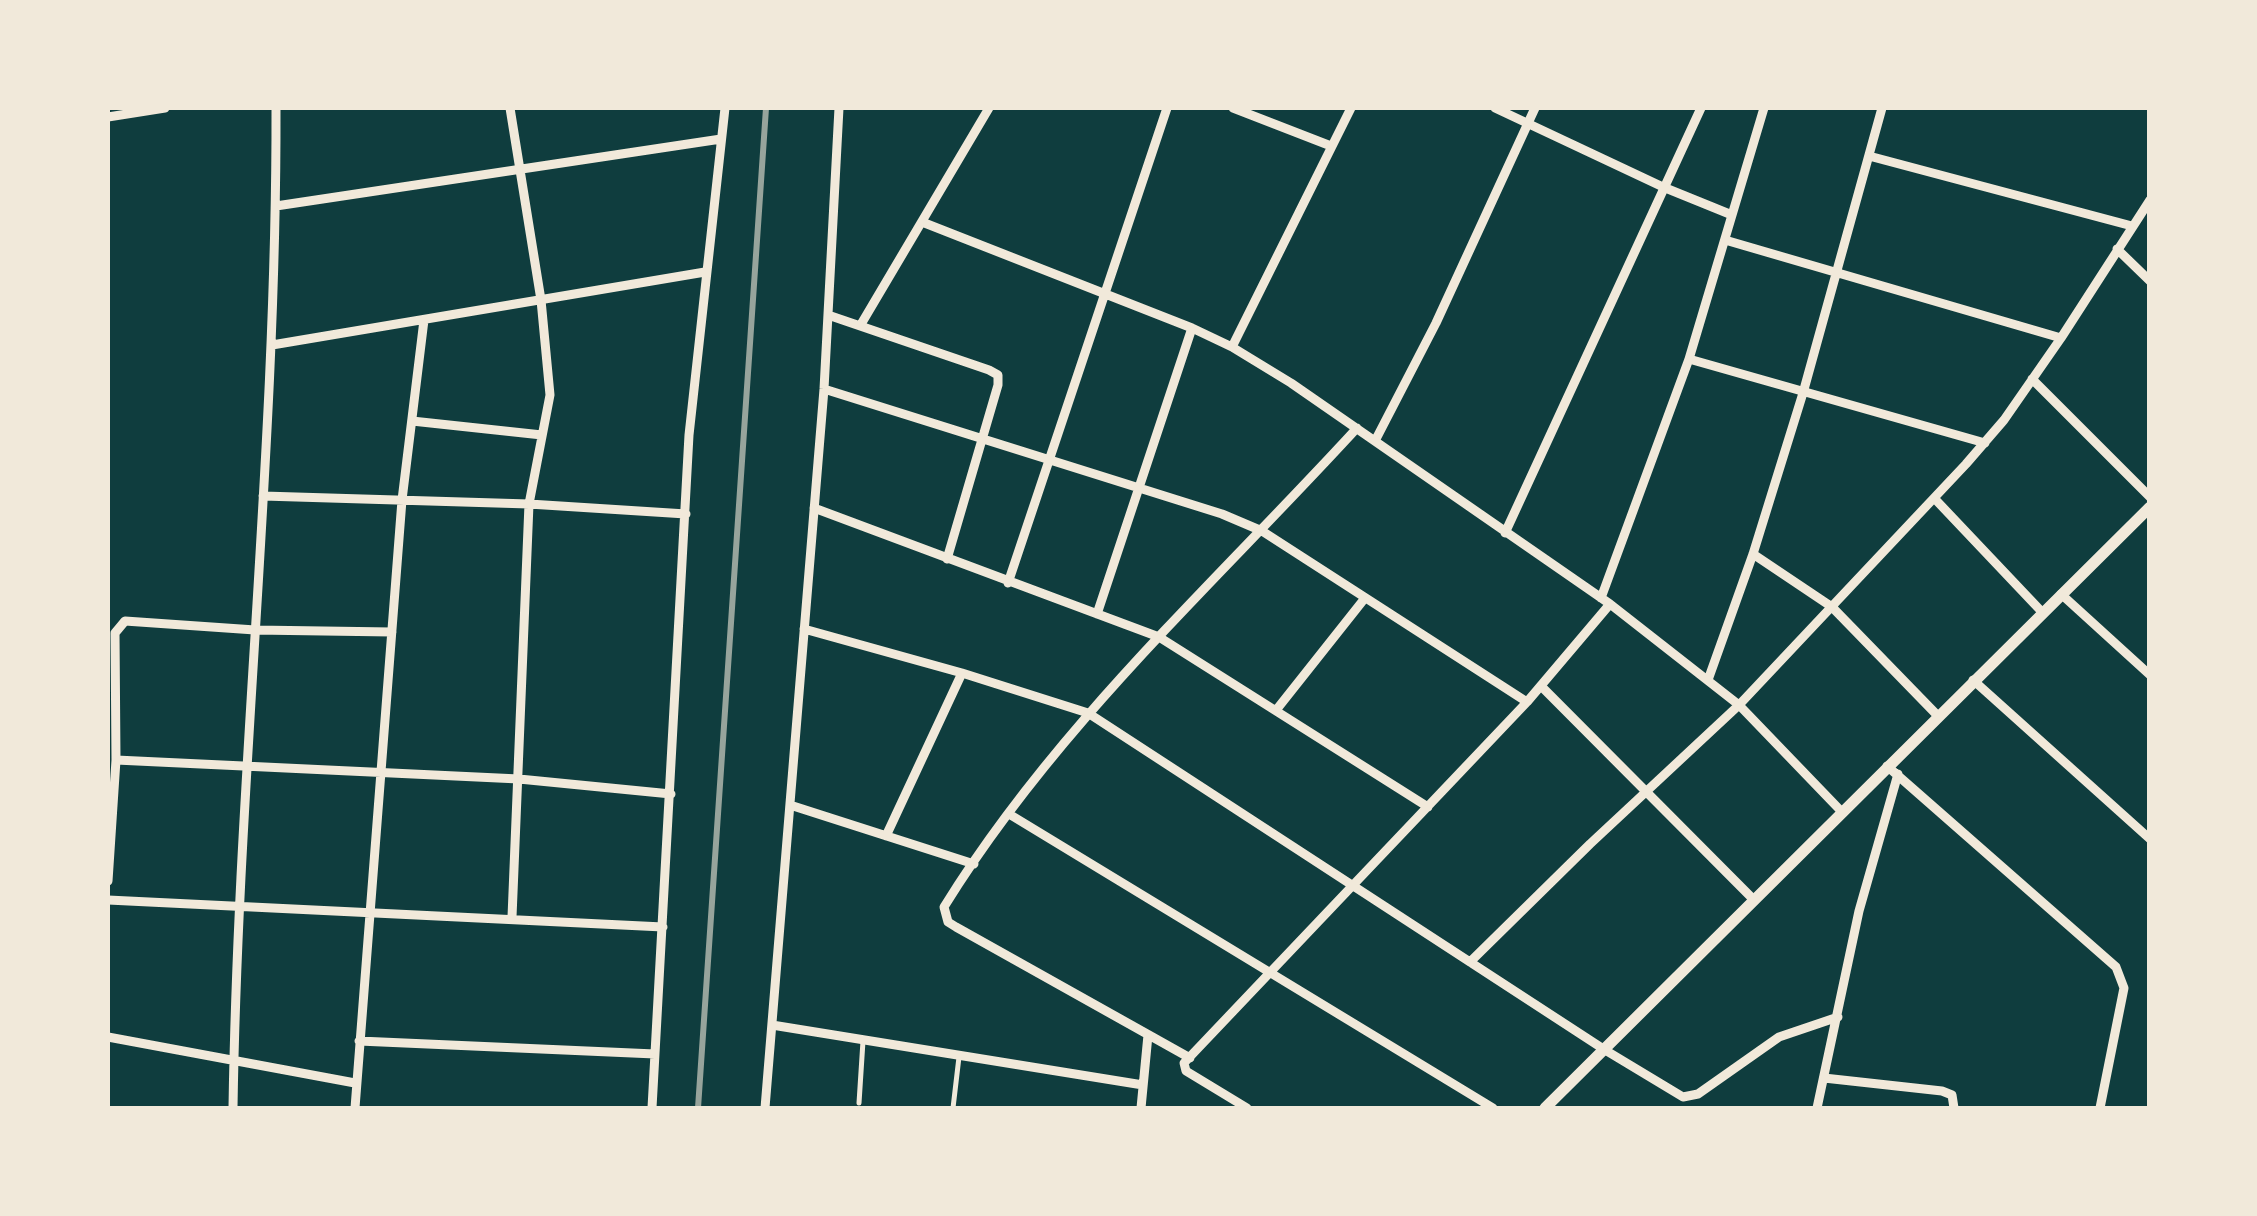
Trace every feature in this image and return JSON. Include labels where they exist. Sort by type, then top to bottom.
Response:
[{"type":"street","points":[[108,117],[166,108]]},
{"type":"street","points":[[232,1108],[238,908],[272,345],[276,108]]},
{"type":"street","points":[[510,108],[541,300],[550,396],[529,504],[512,917]]},
{"type":"street","points":[[652,1108],[689,435],[724,108]]},
{"type":"street","points":[[765,1108],[824,389],[839,108]]},
{"type":"street","points":[[860,326],[990,108]]},
{"type":"street","points":[[1008,583],[1167,108]]},
{"type":"street","points":[[1233,108],[1331,146]]},
{"type":"street","points":[[1232,346],[1351,108]]},
{"type":"street","points":[[1495,108],[1732,215]]},
{"type":"street","points":[[1375,441],[1436,323],[1536,108]]},
{"type":"street","points":[[1505,533],[1701,108]]},
{"type":"street","points":[[1247,1108],[1186,1071],[1184,1063],[1527,702],[1606,601],[1689,358],[1764,108]]},
{"type":"street","points":[[1708,680],[1753,554],[1803,393],[1882,108]]},
{"type":"street","points":[[276,206],[721,139]]},
{"type":"street","points":[[1869,156],[2132,226]]},
{"type":"street","points":[[1470,962],[1740,705],[1985,443],[2061,338],[2150,200]]},
{"type":"street","points":[[922,222],[1232,346],[1606,601],[1740,705],[1842,812]]},
{"type":"street","points":[[1724,240],[2061,338]]},
{"type":"street","points":[[2117,249],[2150,281]]},
{"type":"street","points":[[272,345],[706,272]]},
{"type":"street","points":[[828,315],[998,376],[947,559]]},
{"type":"street","points":[[354,1108],[402,500],[424,320]]},
{"type":"street","points":[[1097,614],[1192,328]]},
{"type":"street","points":[[1689,358],[1985,443]]},
{"type":"street","points":[[2032,379],[2150,497]]},
{"type":"street","points":[[824,389],[1222,514],[1262,532],[1527,702]]},
{"type":"street","points":[[412,421],[542,435]]},
{"type":"street","points":[[1190,1058],[948,922],[944,907],[1009,814],[1088,714],[1357,428]]},
{"type":"street","points":[[263,496],[529,504],[686,514]]},
{"type":"street","points":[[1934,498],[2042,612]]},
{"type":"street","points":[[814,508],[1159,636],[1428,807]]},
{"type":"street","points":[[1545,1108],[1842,812],[1893,770],[1937,715],[2148,511]]},
{"type":"street","points":[[1753,554],[1832,606],[1937,715]]},
{"type":"street","points":[[2060,594],[2150,674]]},
{"type":"street","points":[[1277,709],[1365,598]]},
{"type":"street","points":[[108,881],[116,760],[114,633],[120,624],[125,621],[255,630],[392,632]]},
{"type":"street","points":[[804,629],[962,673],[1088,714],[1674,1092],[1690,1097],[1779,1037],[1838,1017]]},
{"type":"street","points":[[886,836],[962,673]]},
{"type":"street","points":[[1973,680],[2150,840]]},
{"type":"street","points":[[1540,686],[1754,900]]},
{"type":"street","points":[[116,760],[520,779],[671,794]]},
{"type":"street","points":[[1817,1108],[1893,770]]},
{"type":"street","points":[[1893,770],[2116,967],[2124,988],[2100,1108]]},
{"type":"street","points":[[790,805],[974,864]]},
{"type":"street","points":[[1009,814],[1493,1108]]},
{"type":"street","points":[[108,900],[663,927]]},
{"type":"street","points":[[772,1026],[1143,1085]]},
{"type":"street","points":[[1141,1108],[1148,1035]]},
{"type":"street","points":[[108,1037],[356,1083]]},
{"type":"street","points":[[359,1041],[655,1054]]},
{"type":"street","points":[[1824,1078],[1942,1091],[1952,1096],[1954,1108]]},
{"type":"lane","points":[[858,1103],[863,1040]]},
{"type":"lane","points":[[953,1108],[959,1055]]},
{"type":"railway","points":[[698,1108],[766,108]]}]
